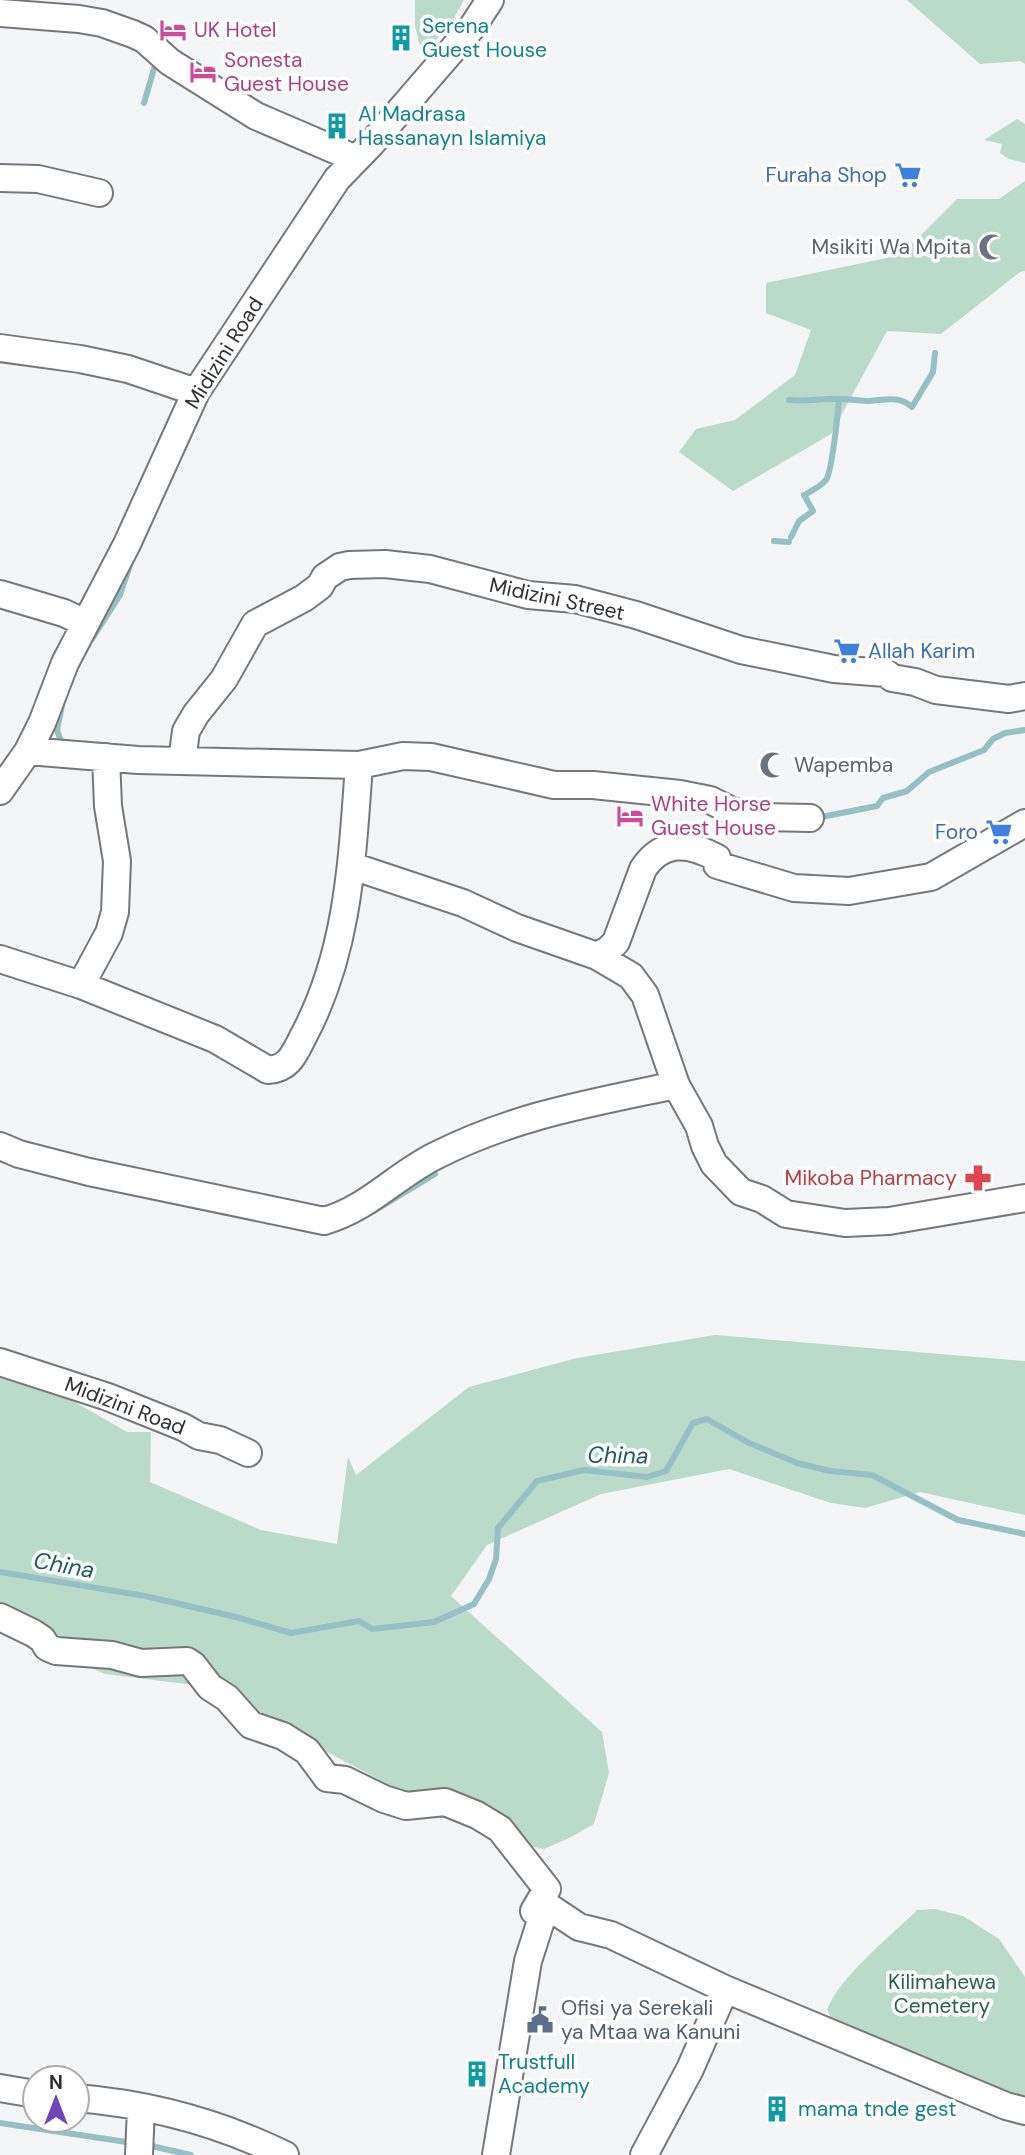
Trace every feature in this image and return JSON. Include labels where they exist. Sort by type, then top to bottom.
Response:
[{"type":"street","name":"Midizini Road","points":[[0,791],[28,751],[85,623],[127,544],[196,392],[337,179],[473,26],[490,0]]},
{"type":"street","points":[[0,13],[79,19],[102,23],[133,34],[170,62],[256,116],[356,159]]},
{"type":"street","points":[[0,178],[38,179],[99,193]]},
{"type":"street","points":[[0,348],[128,369],[196,392]]},
{"type":"street","name":"Midizini Street","points":[[182,761],[186,731],[195,714],[224,679],[255,624],[304,598],[320,586],[325,577],[340,567],[363,563],[430,569],[528,595],[575,599],[636,615],[719,644],[834,669],[886,673],[892,678],[915,682],[936,690],[1009,698],[1025,696]]},
{"type":"street","points":[[0,594],[64,612],[85,623]]},
{"type":"street","points":[[28,751],[138,760],[359,765],[402,756],[431,757],[554,785],[593,785],[680,794],[710,800],[732,811],[762,817],[810,818]]},
{"type":"street","points":[[81,985],[108,933],[115,912],[117,861],[108,806],[106,757]]},
{"type":"street","points":[[0,959],[81,985],[215,1039],[268,1070],[275,1070],[289,1063],[316,1012],[333,970],[341,940],[352,866],[359,765]]},
{"type":"street","points":[[597,957],[616,942],[643,870],[650,859],[665,848],[676,847],[707,853],[717,858],[717,865],[794,888],[835,892],[931,877],[1025,823]]},
{"type":"street","points":[[352,866],[463,903],[517,928],[622,969],[639,984],[676,1086],[699,1126],[705,1146],[715,1164],[741,1192],[762,1199],[786,1214],[845,1223],[889,1221],[1025,1198]]},
{"type":"street","points":[[0,1146],[19,1154],[89,1172],[324,1221],[357,1209],[433,1157],[501,1128],[542,1113],[676,1086]]},
{"type":"street","name":"Midizini Road","points":[[0,1362],[108,1397],[199,1436],[220,1440],[248,1453]]},
{"type":"street","points":[[0,1617],[33,1633],[42,1639],[47,1647],[56,1651],[112,1655],[149,1664],[187,1661],[210,1687],[227,1698],[251,1725],[284,1736],[307,1751],[327,1778],[345,1780],[384,1799],[406,1805],[445,1802],[477,1815],[500,1829],[547,1889],[534,1910],[546,1905]]},
{"type":"street","points":[[546,1905],[579,1927],[611,1935],[725,1989],[1006,2106],[1025,2111]]},
{"type":"street","points":[[496,2155],[528,1961],[546,1905]]},
{"type":"street","points":[[644,2155],[690,2069],[725,1989]]},
{"type":"street","points":[[0,2088],[21,2092]]},
{"type":"street","points":[[91,2100],[207,2123],[252,2139],[285,2155]]},
{"type":"street","points":[[139,2155],[141,2108]]},
{"type":"green space","points":[[415,0],[464,0],[454,18],[428,50],[421,50],[415,26]]},
{"type":"green space","points":[[907,0],[1025,0],[1025,64],[1020,61],[980,64]]},
{"type":"green space","points":[[1017,119],[1025,124],[1025,163],[1009,159],[1000,153],[1002,144],[984,140]]},
{"type":"green space","points":[[1025,181],[1025,271],[1020,272],[941,334],[887,331],[831,434],[733,491],[679,452],[696,429],[735,420],[795,375],[811,330],[766,313],[766,283],[901,255],[957,199],[999,199]]},
{"type":"green space","points":[[715,1335],[1025,1361],[1025,1515],[920,1492],[865,1508],[831,1503],[729,1469],[601,1494],[487,1545],[451,1596],[602,1732],[609,1773],[594,1824],[544,1849],[486,1836],[202,1686],[105,1674],[15,1634],[0,1631],[0,1368],[37,1380],[127,1432],[151,1432],[150,1482],[261,1530],[337,1544],[348,1457],[356,1475],[469,1387],[577,1358]]},
{"type":"green space","name":"Kilimahewa Cemetery","points":[[935,1909],[963,1916],[999,1939],[1025,1977],[1025,2111],[840,2034],[827,2010],[842,1984],[880,1944],[917,1910]]},
{"type":"waterway","points":[[144,103],[156,62],[153,60]]},
{"type":"waterway","points":[[789,400],[892,399],[912,407],[933,372],[935,353]]},
{"type":"waterway","points":[[791,537],[799,521],[813,511],[804,495],[821,485],[828,475],[839,399]]},
{"type":"waterway","points":[[774,541],[789,542]]},
{"type":"waterway","points":[[92,639],[120,595],[130,565]]},
{"type":"waterway","points":[[62,706],[57,730],[61,741],[70,743]]},
{"type":"waterway","points":[[816,818],[877,806],[883,798],[907,791],[929,772],[984,750],[993,739],[1005,733],[1025,730]]},
{"type":"waterway","points":[[374,1211],[435,1174]]},
{"type":"waterway","name":"China","points":[[0,1572],[145,1596],[291,1633],[359,1621],[372,1629],[434,1622],[474,1604],[489,1579],[496,1559],[498,1528],[537,1481],[584,1470],[647,1477],[666,1471],[693,1423],[707,1419],[747,1442],[797,1463],[830,1471],[872,1475],[958,1520],[1025,1534]]},
{"type":"waterway","points":[[0,2123],[133,2143]]},
{"type":"waterway","points":[[147,2145],[191,2155]]},
{"type":"place","name":"UK Hotel","points":[[173,30]]},
{"type":"place","name":"Serena Guest House","points":[[401,38]]},
{"type":"place","name":"Sonesta Guest House","points":[[203,72]]},
{"type":"place","name":"Al Madrasa Hassanayn Islamiya","points":[[337,126]]},
{"type":"place","name":"Furaha Shop","points":[[908,175]]},
{"type":"place","name":"Msikiti Wa Mpita","points":[[992,247]]},
{"type":"place","name":"Allah Karim","points":[[847,651]]},
{"type":"place","name":"Wapemba","points":[[773,765]]},
{"type":"place","name":"White Horse Guest House","points":[[630,816]]},
{"type":"place","name":"Foro","points":[[999,832]]},
{"type":"place","name":"Mikoba Pharmacy","points":[[978,1178]]},
{"type":"place","name":"Ofisi ya Serekali ya Mtaa wa Kanuni","points":[[540,2020]]},
{"type":"place","name":"Trustfull Academy","points":[[477,2074]]},
{"type":"place","name":"mama tnde gest","points":[[777,2109]]}]
